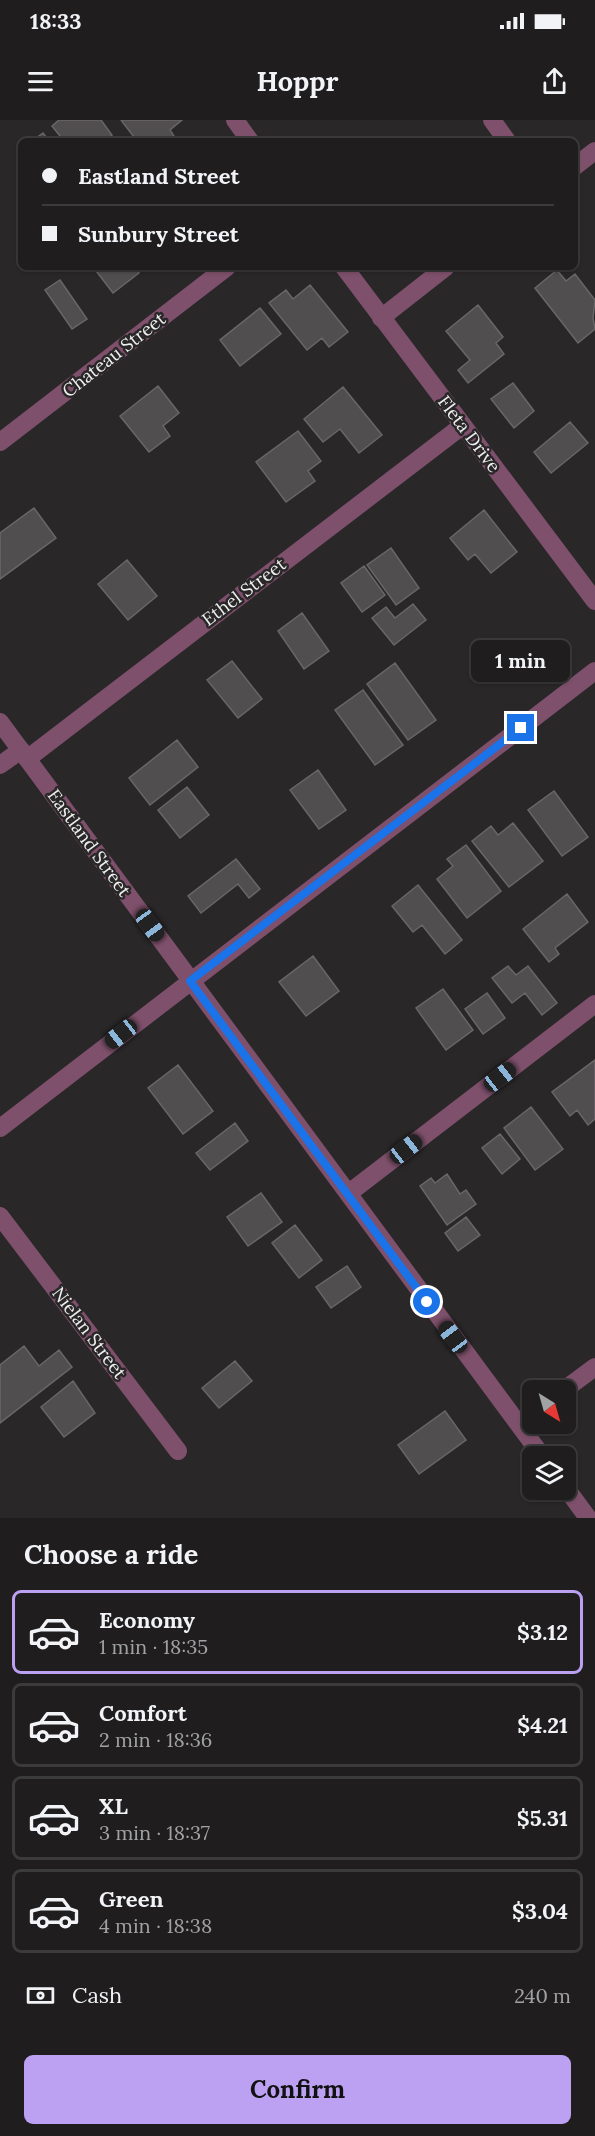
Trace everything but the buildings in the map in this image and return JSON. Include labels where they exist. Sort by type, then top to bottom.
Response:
[{"type":"street","points":[[235,120],[248,138]]},
{"type":"street","points":[[492,120],[505,138]]},
{"type":"street","points":[[578,164],[595,151]]},
{"type":"street","name":"Chateau Street","points":[[0,442],[223,270]]},
{"type":"street","name":"Fleta Drive","points":[[346,270],[595,601]]},
{"type":"street","points":[[381,318],[442,270]]},
{"type":"street","name":"Ethel Street","points":[[0,765],[24,754],[462,426]]},
{"type":"street","points":[[0,1128],[595,671]]},
{"type":"street","name":"Eastland Street","points":[[0,722],[349,1193],[522,1415]]},
{"type":"street","points":[[349,1193],[595,1004]]},
{"type":"street","name":"Nielan Street","points":[[0,1216],[178,1451]]},
{"type":"street","points":[[576,1381],[595,1366]]},
{"type":"street","points":[[575,1500],[588,1518]]},
{"type":"route","points":[[427,1302],[349,1193],[190,981],[521,728]]}]
